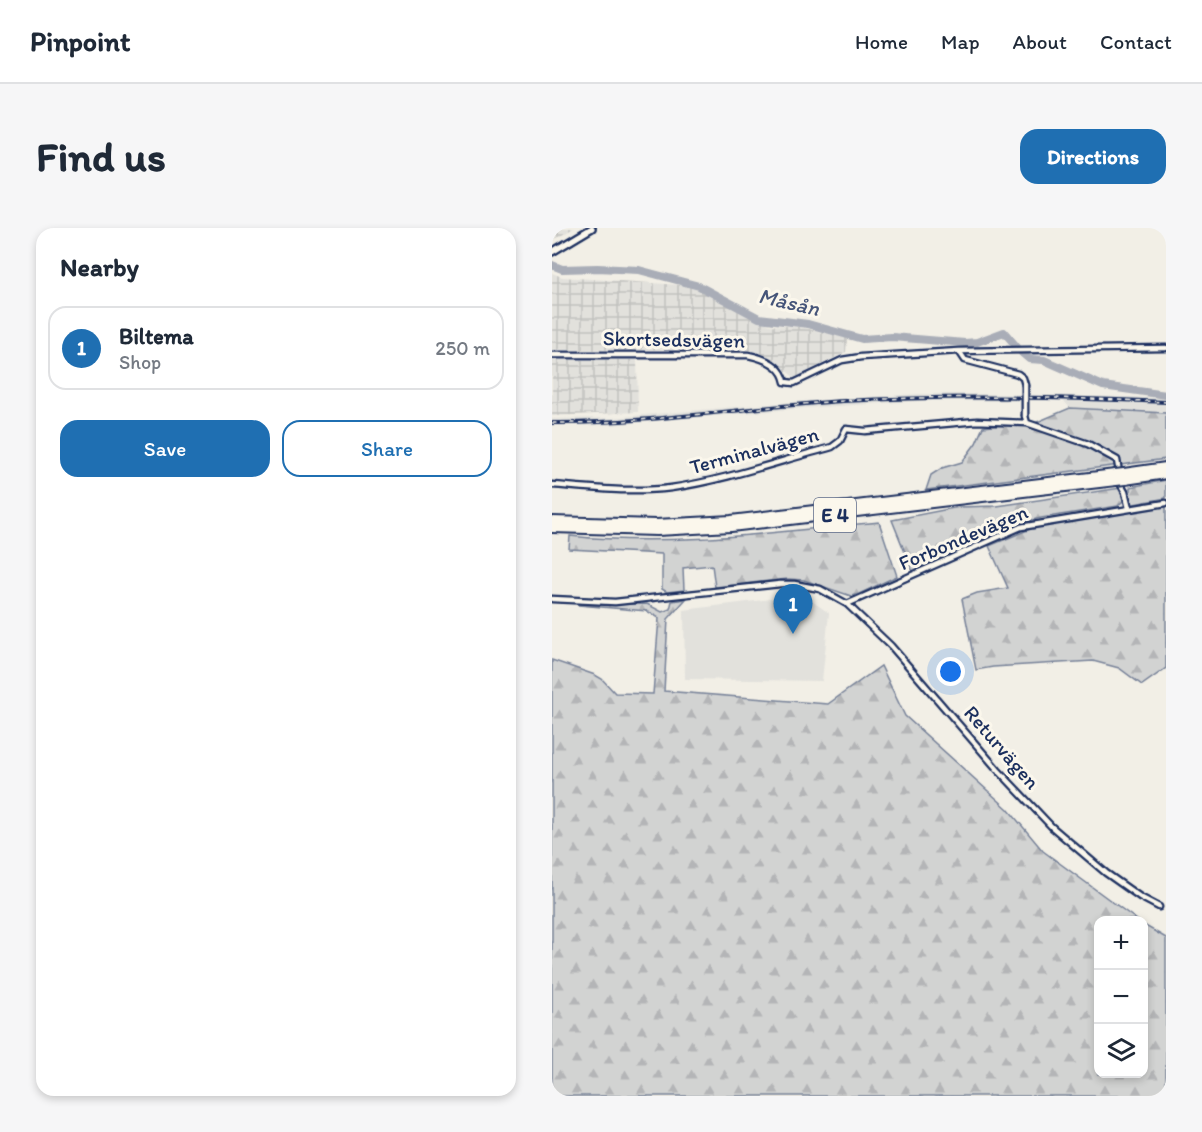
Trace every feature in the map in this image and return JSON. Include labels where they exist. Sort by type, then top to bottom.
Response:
[{"type":"highway","name":"E 4","points":[[552,528],[621,531],[695,530],[789,521],[1120,477],[1166,467]]},
{"type":"highway","name":"E 4","points":[[552,521],[656,524],[731,520],[1120,477],[1166,474]]},
{"type":"street","points":[[552,252],[589,229]]},
{"type":"street","points":[[1129,508],[1121,485],[1117,460],[1088,444],[1027,423],[1023,378],[1018,374],[965,360],[960,351],[1166,348]]},
{"type":"street","name":"Skortsedsvägen","points":[[552,355],[748,355],[758,357],[776,367],[784,376],[785,382],[794,383],[842,360],[960,351]]},
{"type":"street","name":"Terminalvägen","points":[[552,486],[632,490],[670,488],[832,447],[840,441],[846,429],[866,431],[977,422],[1027,423]]},
{"type":"street","name":"Forbondevägen","points":[[848,604],[1021,527],[1166,502]]},
{"type":"street","name":"Returvägen","points":[[552,599],[607,602],[699,591],[794,584],[820,589],[848,604],[891,646],[998,770],[1052,827],[1106,873],[1140,897],[1159,907]]},
{"type":"shaded area","points":[[552,228],[574,228],[552,241]]},
{"type":"shaded area","points":[[552,273],[562,277],[695,286],[770,325],[800,327],[847,338],[846,352],[795,378],[773,360],[753,352],[734,349],[552,350]]},
{"type":"shaded area","points":[[552,360],[637,360],[638,412],[552,416]]},
{"type":"shaded area","points":[[919,394],[1166,398],[1166,412],[1070,408],[1064,401],[919,401],[803,408],[611,425],[552,426],[552,419],[611,418],[802,401]]},
{"type":"shaded area","points":[[803,595],[829,613],[822,681],[685,679],[684,610]]},
{"type":"green space","points":[[1070,408],[1166,413],[1166,459],[926,490],[931,475],[942,468],[962,462],[976,443],[983,427],[1028,426]]},
{"type":"green space","points":[[1166,480],[1166,498],[1134,504],[1130,501],[1130,487]]},
{"type":"green space","points":[[1121,488],[1123,501],[1118,506],[1019,523],[913,572],[892,520],[959,507],[997,506]]},
{"type":"green space","points":[[1166,506],[1166,668],[1142,685],[1119,668],[1093,661],[976,670],[962,599],[977,593],[1008,588],[989,546],[1035,527]]},
{"type":"green space","points":[[879,522],[897,576],[851,596],[804,580],[788,579],[715,587],[712,565],[683,568],[684,590],[667,592],[662,589],[662,554],[569,549],[570,536],[647,540],[686,539]]},
{"type":"green space","points":[[686,599],[668,619],[664,691],[828,704],[881,666],[905,716],[1008,809],[1043,851],[1132,916],[1094,916],[1094,1078],[1148,1078],[1148,927],[1166,938],[1166,1096],[552,1096],[552,660],[595,675],[615,693],[653,694],[659,618],[647,611],[578,605],[647,604],[662,612],[670,609],[672,601]]},
{"type":"waterway","name":"Måsån","points":[[552,265],[562,269],[639,270],[699,286],[759,318],[808,324],[862,339],[892,337],[965,343],[977,342],[1004,332],[1017,347]]},
{"type":"waterway","name":"Måsån","points":[[1022,353],[1029,359],[1044,360],[1103,386],[1166,395]]},
{"type":"railway","points":[[552,423],[625,421],[883,399],[1004,397],[1166,402]]},
{"type":"place","name":"Biltema","points":[[793,634]]}]
